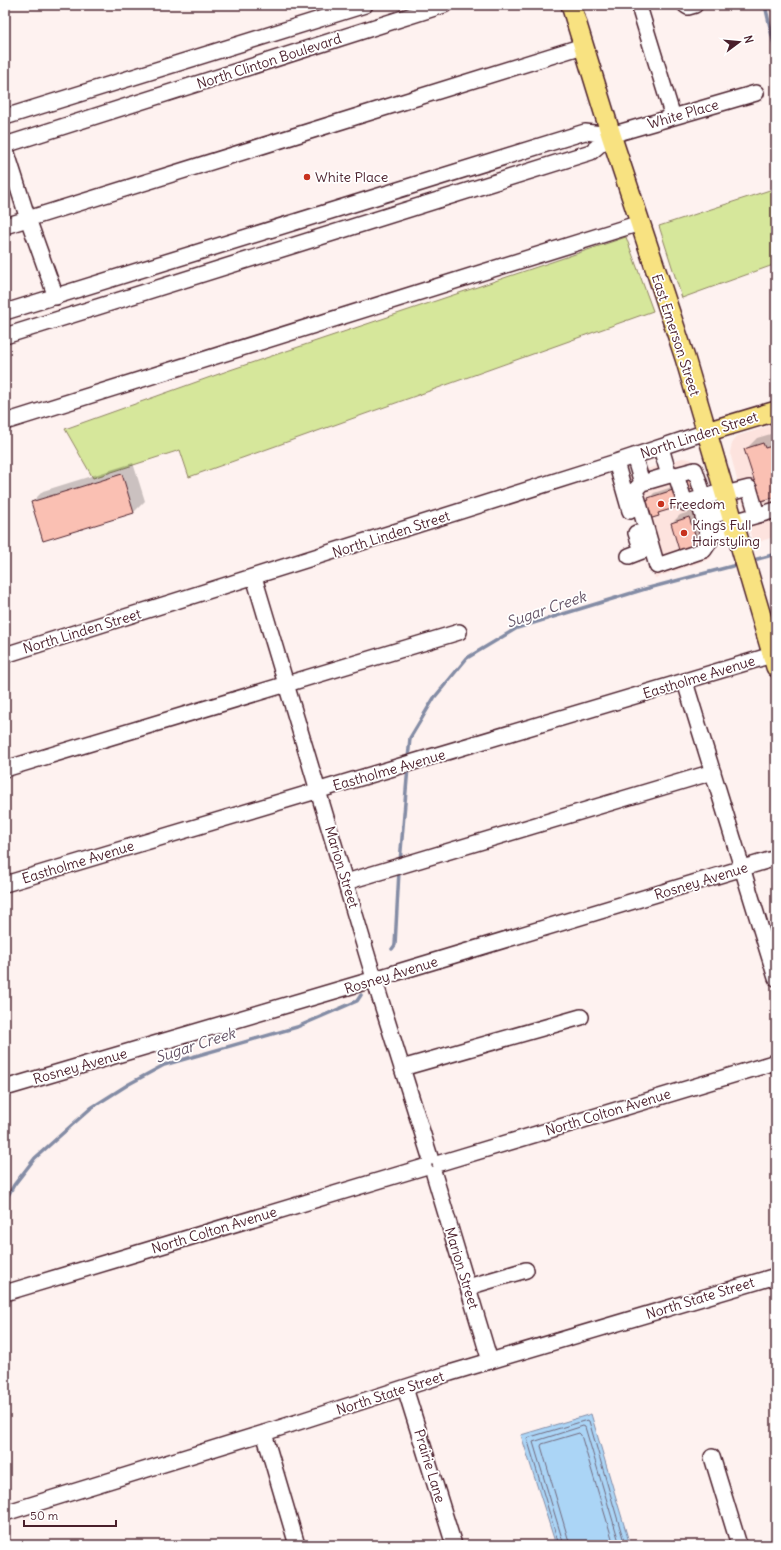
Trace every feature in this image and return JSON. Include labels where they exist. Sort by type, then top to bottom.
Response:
[{"type":"main road","name":"East Emerson Street","points":[[571,5],[611,135],[685,358],[774,661]]},
{"type":"main road","name":"North Linden Street","points":[[706,432],[776,411]]},
{"type":"street","name":"North Clinton Boulevard","points":[[5,146],[178,89],[444,5]]},
{"type":"street","points":[[685,5],[688,7],[695,5]]},
{"type":"street","name":"North Clinton Boulevard","points":[[5,117],[359,7],[359,32]]},
{"type":"street","points":[[641,14],[673,117]]},
{"type":"street","points":[[5,226],[583,46]]},
{"type":"street","name":"North Clinton Boulevard","points":[[171,66],[178,89]]},
{"type":"street","name":"White Place","points":[[5,312],[585,132],[611,135],[756,93]]},
{"type":"street","name":"White Place","points":[[5,336],[591,152],[611,135]]},
{"type":"street","points":[[5,146],[28,219],[56,297],[48,304],[49,311],[53,316],[61,318]]},
{"type":"street","points":[[363,201],[369,221]]},
{"type":"street","points":[[309,218],[315,238]]},
{"type":"street","points":[[5,422],[640,223]]},
{"type":"street","name":"North Linden Street","points":[[5,655],[616,462],[706,432]]},
{"type":"street","points":[[660,448],[685,503],[701,498],[731,514]]},
{"type":"street","points":[[634,456],[642,483]]},
{"type":"street","points":[[616,462],[642,551],[629,556]]},
{"type":"street","points":[[695,470],[698,476],[704,519],[710,540],[704,550],[656,566],[635,490],[642,483],[673,475],[695,470]]},
{"type":"street","points":[[698,476],[718,470]]},
{"type":"street","points":[[709,534],[731,514],[749,488],[757,515]]},
{"type":"street","points":[[704,519],[731,514],[757,515],[776,510]]},
{"type":"street","name":"Marion Street","points":[[254,577],[490,1361]]},
{"type":"street","points":[[5,769],[459,632]]},
{"type":"street","name":"Eastholme Avenue","points":[[5,884],[685,682],[774,661]]},
{"type":"street","points":[[685,682],[776,978]]},
{"type":"street","points":[[346,882],[713,772]]},
{"type":"street","name":"Rosney Avenue","points":[[5,1088],[375,980],[776,858]]},
{"type":"street","points":[[402,1068],[581,1017]]},
{"type":"street","name":"North Colton Avenue","points":[[5,1293],[776,1062]]},
{"type":"street","points":[[468,1287],[526,1270]]},
{"type":"street","name":"North State Street","points":[[5,1513],[490,1361],[776,1276]]},
{"type":"street","name":"Prairie Lane","points":[[406,1388],[454,1545]]},
{"type":"street","points":[[264,1433],[297,1545]]},
{"type":"street","points":[[712,1457],[739,1545]]},
{"type":"shaded area","points":[[776,424],[776,536],[753,544],[730,452],[732,444],[737,436]]},
{"type":"shaded area","points":[[682,458],[690,459],[699,466],[718,538],[710,559],[655,578],[625,476]]},
{"type":"green space","points":[[776,188],[776,264],[682,298],[659,226]]},
{"type":"green space","points":[[626,237],[653,311],[189,477],[180,450],[93,478],[65,429],[230,370]]},
{"type":"water","points":[[591,1414],[630,1545],[556,1545],[521,1435]]},
{"type":"building","points":[[763,443],[765,448],[776,445],[776,497],[761,501],[744,449]]},
{"type":"building","points":[[122,474],[134,513],[43,541],[31,502]]},
{"type":"building","name":"Freedom","points":[[695,475],[699,487],[687,491],[683,479]]},
{"type":"building","name":"Freedom","points":[[673,490],[678,507],[658,513],[659,516],[649,519],[644,502],[649,500],[648,498]]},
{"type":"building","name":"Kings Full Hairstyling","points":[[689,517],[698,544],[679,550],[671,523]]},
{"type":"waterway","name":"Sugar Creek","points":[[765,5],[776,53]]},
{"type":"waterway","name":"Sugar Creek","points":[[750,561],[776,554]]},
{"type":"waterway","name":"Sugar Creek","points":[[408,759],[410,738],[434,698],[467,658],[517,628],[645,589],[740,564]]},
{"type":"waterway","name":"Sugar Creek","points":[[400,862],[408,767]]},
{"type":"waterway","name":"Sugar Creek","points":[[392,949],[395,945],[399,871]]},
{"type":"waterway","name":"Sugar Creek","points":[[5,1201],[14,1185],[35,1158],[91,1108],[129,1084],[164,1065],[297,1027],[357,1001],[361,995]]},
{"type":"place","name":"White Place","points":[[307,177]]},
{"type":"place","name":"Freedom","points":[[661,504]]},
{"type":"place","name":"Kings Full Hairstyling","points":[[684,533]]}]
